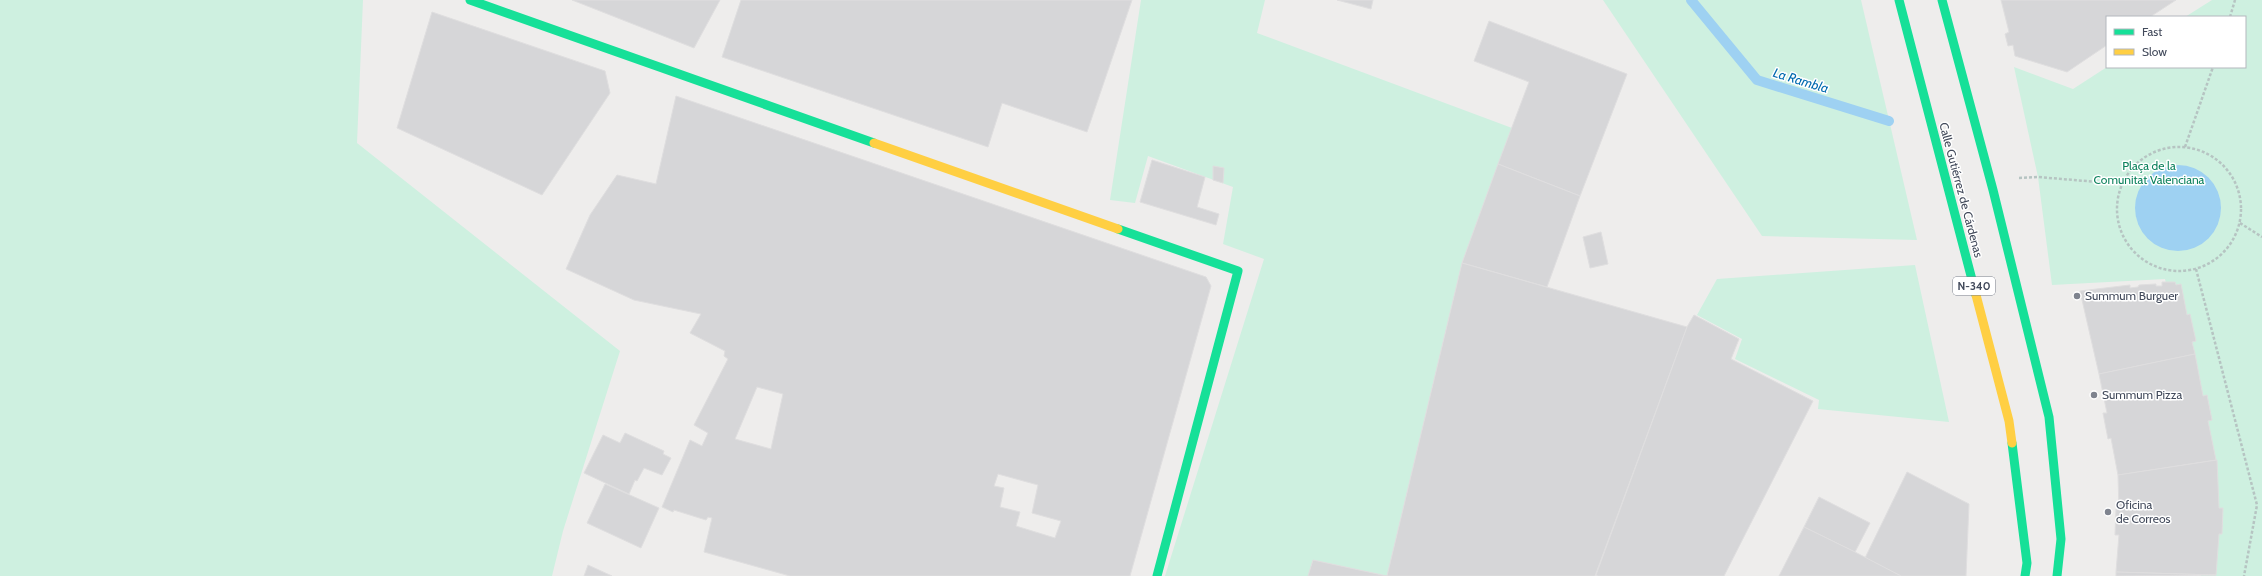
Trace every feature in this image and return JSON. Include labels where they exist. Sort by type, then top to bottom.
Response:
[{"type":"main road","points":[[470,0],[1238,271],[1157,576]]},
{"type":"main road","name":"Calle Gutiérrez de Cárdenas","points":[[1899,0],[2009,421],[2027,563],[2025,576]]},
{"type":"main road","points":[[1942,0],[1990,179],[2050,417],[2061,539],[2057,576]]},
{"type":"path","points":[[2230,16],[2235,0]]},
{"type":"path","points":[[2185,147],[2212,68]]},
{"type":"path","points":[[2185,147],[2205,153],[2223,165],[2235,182],[2237,188],[2240,202],[2240,223],[2234,239],[2224,252],[2211,263],[2196,269],[2176,272],[2156,268],[2139,257],[2126,242],[2118,223],[2117,204],[2122,184],[2132,167],[2148,156],[2166,148],[2185,147]]},
{"type":"path","points":[[1990,179],[2038,177],[2122,184]]},
{"type":"path","points":[[2240,223],[2262,237]]},
{"type":"path","points":[[2196,269],[2257,505],[2244,576]]},
{"type":"green space","points":[[0,0],[363,0],[357,143],[620,351],[563,531],[552,576],[0,576]]},
{"type":"green space","points":[[1141,0],[1265,0],[1257,33],[1512,128],[1462,263],[1387,576],[1313,560],[1308,576],[1165,576],[1264,259],[1223,244],[1233,187],[1148,156],[1135,203],[1110,200]]},
{"type":"green space","points":[[1603,0],[1861,0],[1917,240],[1762,236]]},
{"type":"green space","name":"Plaça de la Comunitat Valenciana","points":[[2212,0],[2262,0],[2262,576],[2201,576],[2203,564],[2203,451],[2165,279],[2052,285],[2038,177],[2014,67],[2073,89],[2106,68],[2246,68],[2246,16],[2187,16]]},
{"type":"green space","points":[[1915,265],[1949,422],[1818,409],[1819,400],[1735,359],[1742,339],[1697,315],[1717,279]]},
{"type":"water","points":[[2178,165],[2194,169],[2208,178],[2217,192],[2221,208],[2217,224],[2208,238],[2194,247],[2178,251],[2162,247],[2148,238],[2139,224],[2135,208],[2139,192],[2148,178],[2162,169]]},
{"type":"building","points":[[572,0],[720,0],[694,48]]},
{"type":"building","points":[[741,0],[1132,0],[1087,132],[1002,103],[988,147],[722,57]]},
{"type":"building","points":[[1337,0],[1373,0],[1371,9]]},
{"type":"building","points":[[2001,0],[2176,0],[2152,16],[2106,16],[2106,46],[2067,72],[2015,56],[2013,45],[2008,46],[2005,34],[2009,32]]},
{"type":"building","points":[[432,12],[605,71],[610,93],[542,195],[397,128]]},
{"type":"building","points":[[1489,21],[1627,74],[1580,196],[1498,164],[1529,82],[1474,61]]},
{"type":"building","points":[[676,96],[1206,277],[1211,286],[1130,576],[790,576],[704,552],[712,518],[708,517],[706,520],[674,510],[673,512],[662,507],[690,440],[702,446],[708,433],[694,425],[728,359],[724,356],[725,351],[690,333],[701,314],[634,300],[566,269],[590,215],[617,175],[656,184]],"holes":[[[757,387],[783,394],[771,449],[735,439]],[[998,474],[1038,485],[1032,513],[1061,521],[1055,538],[1016,526],[1020,512],[1000,507],[1004,488],[994,486]]]},
{"type":"building","points":[[1152,160],[1205,177],[1197,207],[1219,214],[1216,225],[1140,202]]},
{"type":"building","points":[[1498,164],[1580,196],[1547,287],[1462,263]]},
{"type":"building","points":[[1213,166],[1224,168],[1223,183],[1213,180]]},
{"type":"building","points":[[1601,232],[1608,264],[1590,268],[1583,237]]},
{"type":"building","points":[[1462,263],[1687,327],[1595,576],[1387,576]]},
{"type":"building","points":[[2162,282],[2175,282],[2176,285],[2181,284],[2187,315],[2190,314],[2196,341],[2192,342],[2195,354],[2099,374],[2080,291],[2130,285],[2130,288],[2138,287],[2139,285],[2156,284],[2156,286],[2162,286]]},
{"type":"building","points":[[1694,315],[1739,339],[1731,359],[1813,401],[1724,576],[1598,576],[1596,575],[1687,327]]},
{"type":"building","points":[[2195,354],[2203,396],[2207,395],[2212,420],[2208,421],[2216,460],[2118,475],[2111,438],[2108,439],[2103,413],[2107,413],[2099,374]]},
{"type":"building","points":[[625,433],[664,451],[663,454],[671,458],[662,475],[644,468],[637,481],[635,480],[629,494],[584,473],[603,435],[620,443]]},
{"type":"building","points":[[2217,460],[2219,508],[2223,508],[2222,534],[2219,534],[2216,575],[2116,572],[2119,535],[2115,535],[2116,509],[2119,509],[2118,475]]},
{"type":"building","points":[[1907,472],[1969,504],[1966,576],[1901,576],[1865,558]]},
{"type":"building","points":[[605,484],[659,508],[641,548],[587,523]]},
{"type":"building","points":[[1819,497],[1870,523],[1855,552],[1804,527]]},
{"type":"building","points":[[1804,527],[1855,552],[1901,576],[1779,576]]},
{"type":"building","points":[[1313,560],[1387,576],[1308,576]]},
{"type":"building","points":[[588,565],[612,576],[584,576]]},
{"type":"building","points":[[2116,572],[2216,575],[2116,576]]},
{"type":"waterway","name":"La Rambla","points":[[1691,0],[1757,80],[1889,121]]},
{"type":"traffic: fast","points":[[470,0],[874,143]]},
{"type":"traffic: fast","points":[[1899,0],[1976,295]]},
{"type":"traffic: fast","points":[[1942,0],[1993,190],[2049,417],[2061,539],[2057,576]]},
{"type":"traffic: fast","points":[[1118,229],[1238,271],[1157,576]]},
{"type":"traffic: fast","points":[[2012,443],[2027,563],[2025,576]]},
{"type":"traffic: slow","points":[[874,143],[1118,229]]},
{"type":"traffic: slow","points":[[1976,295],[2009,421],[2012,443]]},
{"type":"place","name":"Summum Burguer","points":[[2077,296]]},
{"type":"place","name":"Summum Pizza","points":[[2094,395]]},
{"type":"place","name":"Oficina de Correos","points":[[2108,512]]}]
